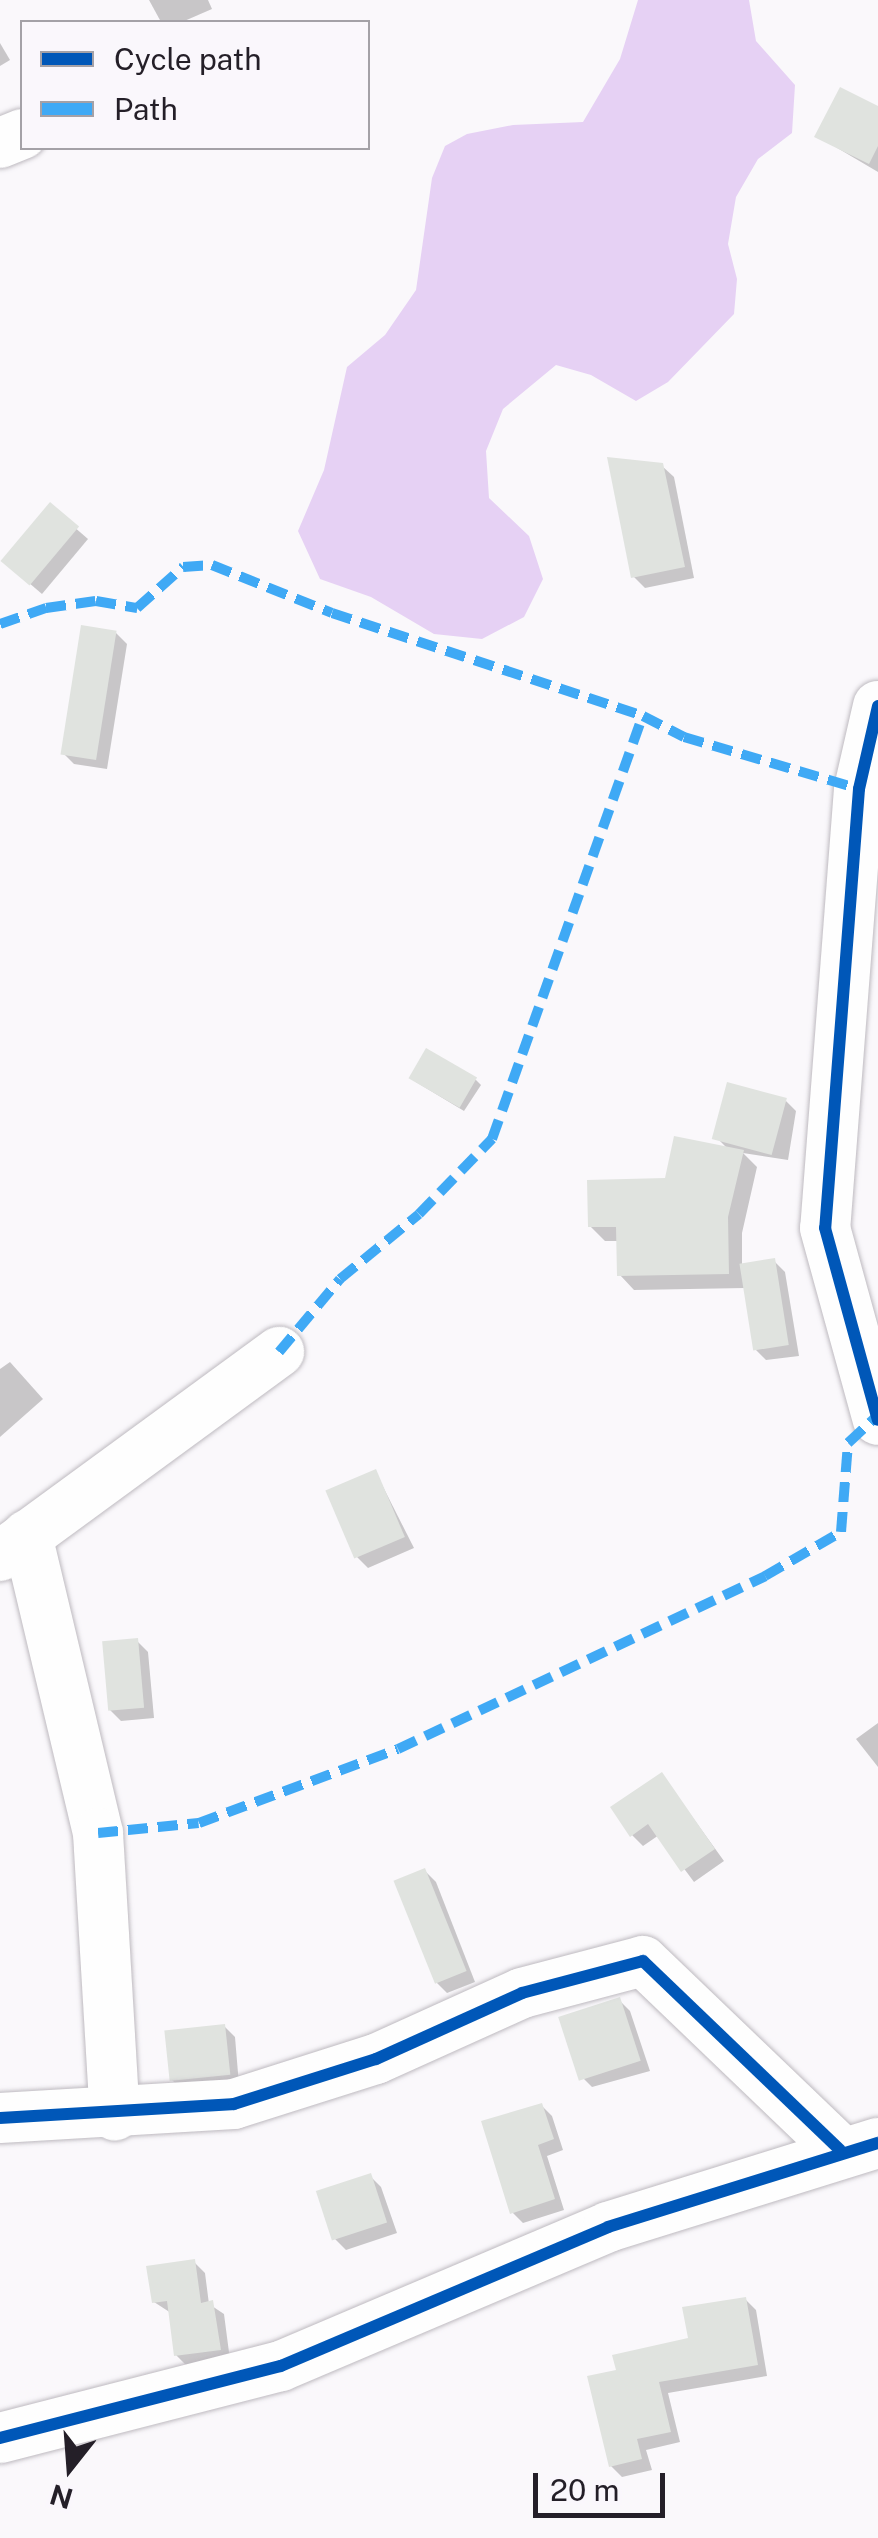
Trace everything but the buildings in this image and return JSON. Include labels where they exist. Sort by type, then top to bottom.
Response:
[{"type":"street","points":[[878,706],[859,789],[825,1228],[878,1420]]},
{"type":"street","points":[[116,2116],[98,1834],[14,1546],[278,1352]]},
{"type":"street","points":[[0,2118],[116,2116],[234,2104],[376,2059],[522,1992],[643,1961],[859,2146]]},
{"type":"street","points":[[0,2438],[281,2366],[608,2226],[859,2146]]},
{"type":"shaded area","points":[[638,0],[749,0],[756,41],[795,85],[792,133],[758,159],[736,197],[728,244],[737,279],[734,314],[668,382],[636,401],[591,375],[556,365],[503,409],[486,451],[489,498],[529,536],[543,579],[524,617],[482,639],[434,634],[371,597],[320,579],[298,531],[324,470],[347,367],[385,335],[416,290],[432,178],[445,146],[467,134],[513,125],[583,122],[620,59]]},
{"type":"marked path","points":[[0,624],[46,608],[96,601],[137,608],[183,567],[212,565],[332,613],[643,716],[684,737],[859,789]]},
{"type":"marked path","points":[[279,1352],[340,1279],[419,1214],[492,1139],[643,716]]},
{"type":"marked path","points":[[98,1833],[199,1823],[398,1749],[765,1576],[841,1532],[848,1443],[876,1417]]},
{"type":"cycle path","points":[[878,706],[859,789],[825,1228],[878,1420]]},
{"type":"cycle path","points":[[0,2118],[234,2104],[376,2059],[522,1993],[643,1961],[840,2150]]},
{"type":"cycle path","points":[[0,2438],[281,2366],[608,2227],[878,2143]]}]
